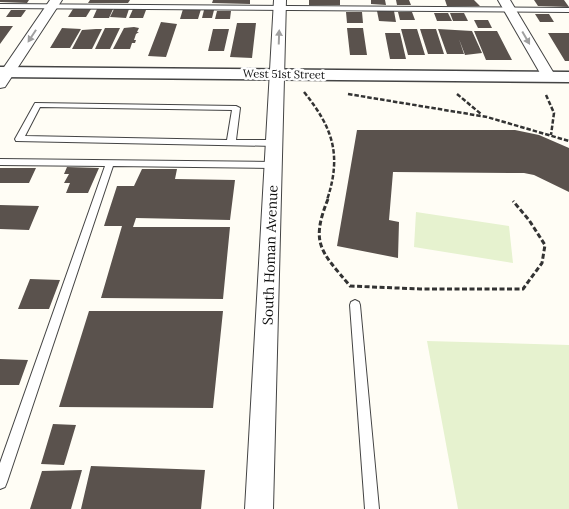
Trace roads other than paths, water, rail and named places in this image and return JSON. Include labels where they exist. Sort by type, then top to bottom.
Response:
[{"type":"street","points":[[3,76],[54,3]]},
{"type":"street","name":"South Homan Avenue","points":[[259,509],[280,4]]},
{"type":"street","points":[[507,5],[547,84]]},
{"type":"street","name":"West 51st Street","points":[[3,76],[278,74],[547,84],[569,77]]},
{"type":"lane","points":[[167,7],[170,0]]},
{"type":"lane","points":[[392,0],[395,9]]},
{"type":"lane","points":[[0,6],[54,3],[167,7],[280,4],[395,9],[507,5],[569,10]]},
{"type":"lane","points":[[231,143],[236,108],[38,105],[19,139],[231,143],[274,143]]},
{"type":"lane","points":[[0,162],[274,165]]},
{"type":"lane","points":[[0,482],[110,163]]},
{"type":"lane","points":[[355,305],[372,509]]}]
